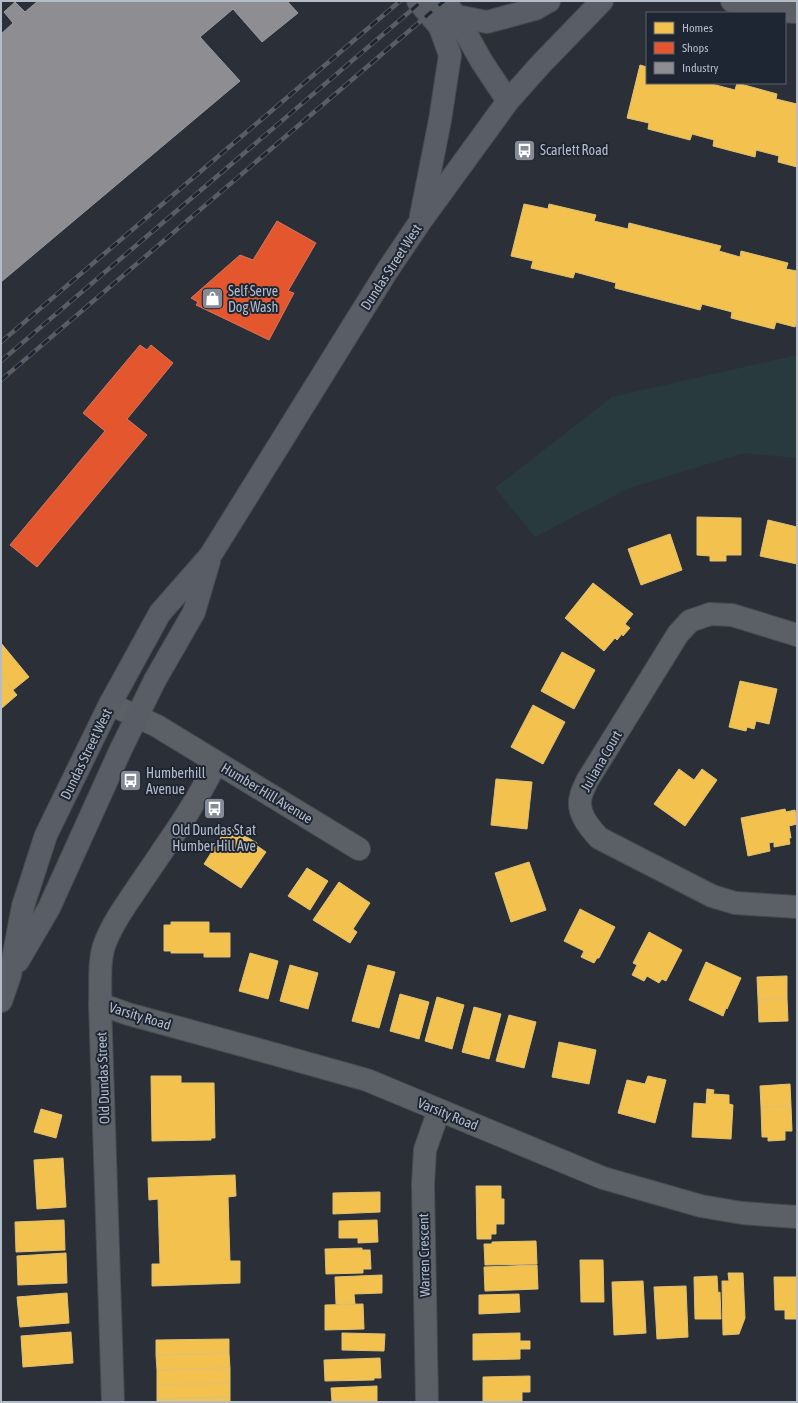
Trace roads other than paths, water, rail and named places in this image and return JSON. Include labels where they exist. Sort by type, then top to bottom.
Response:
[{"type":"main road","points":[[418,1],[440,27],[450,56],[440,120],[420,222]]},
{"type":"main road","points":[[450,8],[487,22],[535,9],[549,1]]},
{"type":"main road","name":"Dundas Street West","points":[[1,1001],[10,975],[23,906],[46,835],[110,704],[160,614],[210,556],[383,278],[420,222],[508,101],[541,64],[602,1]]},
{"type":"main road","points":[[450,8],[482,62],[508,101]]},
{"type":"main road","name":"Dundas Street West","points":[[10,975],[49,908],[137,716],[155,680],[194,612],[210,556]]},
{"type":"street","points":[[732,1],[781,11],[797,12]]},
{"type":"street","name":"Juliana Court","points":[[797,635],[732,615],[710,614],[690,621],[678,634],[587,781],[580,797],[582,813],[589,827],[599,838],[712,896],[735,903],[797,908]]},
{"type":"street","name":"Humber Hill Avenue","points":[[110,704],[157,726],[359,849]]},
{"type":"street","name":"Old Dundas Street","points":[[113,1402],[100,1004],[101,964],[105,944],[124,908],[208,779],[216,762]]},
{"type":"street","name":"Varsity Road","points":[[100,1004],[128,1014],[367,1080],[603,1178],[701,1206],[742,1213],[797,1217]]},
{"type":"street","name":"Warren Crescent","points":[[427,1402],[423,1184],[424,1150],[439,1110]]},
{"type":"railway","points":[[1,342],[400,1]]},
{"type":"railway","points":[[1,361],[422,1]]},
{"type":"railway","points":[[1,380],[444,1]]},
{"type":"place","name":"Scarlett Road","points":[[525,150]]},
{"type":"place","name":"Self Serve Dog Wash","points":[[212,299]]},
{"type":"place","name":"Humberhill Avenue","points":[[130,781]]},
{"type":"place","name":"Old Dundas St at Humber Hill Ave","points":[[214,808]]}]
